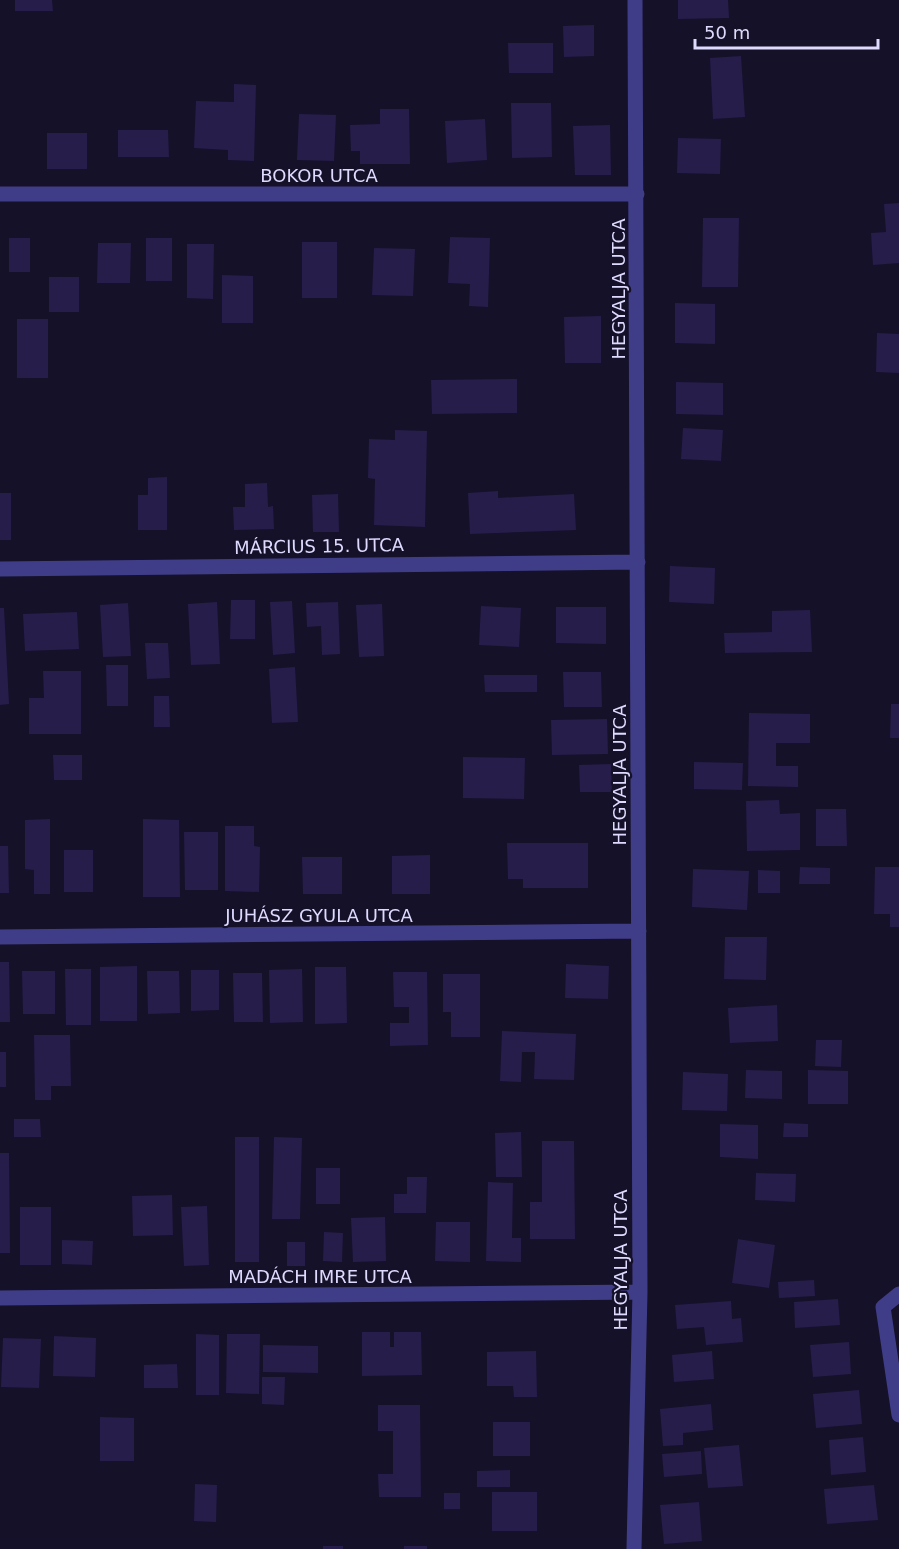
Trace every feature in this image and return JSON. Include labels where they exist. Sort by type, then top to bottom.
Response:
[{"type":"street","name":"HEGYALJA UTCA","points":[[634,1549],[640,1293],[635,0]]},
{"type":"street","name":"BOKOR UTCA","points":[[0,194],[637,194]]},
{"type":"street","name":"MÁRCIUS 15. UTCA","points":[[0,569],[638,562]]},
{"type":"street","name":"JUHÁSZ GYULA UTCA","points":[[0,937],[639,932]]},
{"type":"street","name":"MADÁCH IMRE UTCA","points":[[0,1298],[640,1293]]},
{"type":"street","points":[[899,1294],[883,1307],[899,1415]]},
{"type":"building","points":[[15,0],[52,0],[53,11],[15,11]]},
{"type":"building","points":[[678,0],[728,0],[729,18],[678,19]]},
{"type":"building","points":[[594,25],[594,56],[564,57],[563,26]]},
{"type":"building","points":[[508,43],[553,43],[553,73],[509,73]]},
{"type":"building","points":[[741,56],[745,117],[713,119],[710,58]]},
{"type":"building","points":[[234,84],[256,85],[254,161],[228,160],[228,150],[194,148],[196,101],[234,102]]},
{"type":"building","points":[[511,103],[551,103],[552,157],[512,158]]},
{"type":"building","points":[[380,109],[409,109],[410,164],[360,164],[360,151],[351,151],[350,125],[380,124]]},
{"type":"building","points":[[299,114],[336,115],[334,161],[297,160]]},
{"type":"building","points":[[485,119],[487,160],[447,163],[445,121]]},
{"type":"building","points":[[610,125],[611,175],[575,175],[573,126]]},
{"type":"building","points":[[118,130],[168,130],[169,157],[118,157]]},
{"type":"building","points":[[47,133],[87,133],[87,169],[47,169]]},
{"type":"building","points":[[678,138],[721,139],[720,174],[677,173]]},
{"type":"building","points":[[899,203],[899,263],[873,265],[871,233],[886,232],[884,204]]},
{"type":"building","points":[[703,218],[739,218],[738,287],[702,287]]},
{"type":"building","points":[[450,237],[490,238],[488,307],[469,306],[470,284],[448,283]]},
{"type":"building","points":[[9,238],[30,238],[30,272],[9,272]]},
{"type":"building","points":[[146,238],[172,238],[172,281],[146,281]]},
{"type":"building","points":[[302,242],[337,242],[337,298],[302,298]]},
{"type":"building","points":[[98,243],[131,243],[130,283],[97,283]]},
{"type":"building","points":[[187,244],[214,244],[213,299],[187,298]]},
{"type":"building","points":[[374,248],[415,249],[413,296],[372,295]]},
{"type":"building","points":[[222,275],[253,276],[253,323],[222,323]]},
{"type":"building","points":[[49,277],[79,277],[79,312],[49,312]]},
{"type":"building","points":[[675,303],[715,304],[715,344],[675,343]]},
{"type":"building","points":[[601,316],[601,363],[565,363],[564,317]]},
{"type":"building","points":[[17,319],[48,319],[48,378],[17,378]]},
{"type":"building","points":[[877,333],[899,334],[899,373],[876,372]]},
{"type":"building","points":[[517,379],[517,413],[432,414],[431,380]]},
{"type":"building","points":[[676,382],[723,383],[723,415],[676,414]]},
{"type":"building","points":[[683,428],[723,430],[721,461],[681,459]]},
{"type":"building","points":[[395,430],[427,431],[425,527],[374,525],[375,479],[368,478],[369,439],[395,440]]},
{"type":"building","points":[[167,477],[167,530],[138,530],[138,495],[148,495],[148,478]]},
{"type":"building","points":[[267,483],[268,507],[273,506],[274,529],[234,530],[233,507],[245,507],[245,484]]},
{"type":"building","points":[[498,491],[498,498],[574,494],[576,530],[470,534],[468,493]]},
{"type":"building","points":[[0,493],[11,493],[11,540],[0,540]]},
{"type":"building","points":[[338,494],[339,532],[313,532],[312,495]]},
{"type":"building","points":[[670,566],[715,568],[714,604],[669,602]]},
{"type":"building","points":[[231,600],[255,600],[255,639],[230,639]]},
{"type":"building","points":[[292,601],[295,653],[273,655],[270,602]]},
{"type":"building","points":[[217,602],[220,664],[191,665],[188,604]]},
{"type":"building","points":[[338,602],[340,654],[322,655],[321,626],[307,627],[306,603]]},
{"type":"building","points":[[128,603],[131,656],[103,657],[100,605]]},
{"type":"building","points":[[382,604],[384,656],[359,657],[356,605]]},
{"type":"building","points":[[481,606],[521,608],[519,647],[479,645]]},
{"type":"building","points":[[556,607],[606,607],[606,644],[556,643]]},
{"type":"building","points":[[0,608],[4,608],[9,704],[0,705]]},
{"type":"building","points":[[810,610],[812,652],[725,653],[724,633],[772,632],[772,611]]},
{"type":"building","points":[[77,612],[79,649],[25,651],[23,614]]},
{"type":"building","points":[[145,643],[168,643],[170,678],[147,679]]},
{"type":"building","points":[[106,665],[128,665],[128,706],[107,706]]},
{"type":"building","points":[[295,667],[298,722],[272,723],[269,669]]},
{"type":"building","points":[[43,671],[81,671],[81,734],[29,734],[29,698],[44,698]]},
{"type":"building","points":[[563,672],[601,672],[602,707],[564,707]]},
{"type":"building","points":[[484,675],[537,675],[537,692],[485,692]]},
{"type":"building","points":[[154,696],[169,696],[170,727],[154,727]]},
{"type":"building","points":[[891,704],[899,704],[899,738],[890,738]]},
{"type":"building","points":[[749,713],[810,714],[810,743],[776,743],[776,766],[798,766],[798,787],[748,786]]},
{"type":"building","points":[[607,719],[608,754],[552,755],[551,720]]},
{"type":"building","points":[[53,755],[82,755],[82,780],[54,780]]},
{"type":"building","points":[[463,757],[525,758],[524,799],[463,798]]},
{"type":"building","points":[[694,762],[743,763],[742,790],[694,789]]},
{"type":"building","points":[[611,764],[612,792],[580,792],[579,765]]},
{"type":"building","points":[[779,800],[780,814],[800,813],[800,850],[747,851],[746,801]]},
{"type":"building","points":[[816,809],[846,809],[847,846],[816,846]]},
{"type":"building","points":[[50,819],[50,894],[34,894],[34,870],[25,869],[25,820]]},
{"type":"building","points":[[143,819],[179,820],[180,897],[143,897]]},
{"type":"building","points":[[225,826],[254,826],[254,846],[260,847],[259,892],[225,891]]},
{"type":"building","points":[[184,832],[218,832],[218,890],[185,890]]},
{"type":"building","points":[[507,843],[588,843],[588,888],[523,888],[523,879],[508,879]]},
{"type":"building","points":[[0,846],[8,846],[9,893],[0,893]]},
{"type":"building","points":[[64,850],[93,850],[93,892],[64,892]]},
{"type":"building","points":[[430,855],[430,894],[392,894],[392,856]]},
{"type":"building","points":[[302,857],[342,857],[342,894],[303,894]]},
{"type":"building","points":[[800,867],[830,868],[830,884],[799,884]]},
{"type":"building","points":[[875,867],[899,867],[899,927],[890,927],[890,914],[874,914]]},
{"type":"building","points":[[693,869],[749,871],[747,910],[692,907]]},
{"type":"building","points":[[758,870],[780,871],[780,893],[758,893]]},
{"type":"building","points":[[725,937],[767,937],[766,980],[724,979]]},
{"type":"building","points":[[0,962],[9,962],[10,1022],[0,1022]]},
{"type":"building","points":[[566,964],[609,966],[608,999],[565,998]]},
{"type":"building","points":[[137,966],[137,1021],[100,1021],[100,967]]},
{"type":"building","points":[[315,967],[346,967],[347,1023],[315,1024]]},
{"type":"building","points":[[65,969],[91,969],[91,1025],[66,1025]]},
{"type":"building","points":[[302,969],[303,1022],[270,1023],[269,970]]},
{"type":"building","points":[[191,970],[219,970],[219,1010],[191,1011]]},
{"type":"building","points":[[22,971],[55,971],[55,1014],[23,1014]]},
{"type":"building","points":[[147,971],[179,971],[180,1013],[148,1014]]},
{"type":"building","points":[[393,972],[427,972],[428,1045],[390,1046],[390,1023],[409,1023],[409,1007],[394,1007]]},
{"type":"building","points":[[233,973],[262,973],[263,1022],[234,1022]]},
{"type":"building","points":[[443,974],[480,974],[480,1037],[451,1037],[451,1012],[443,1012]]},
{"type":"building","points":[[777,1005],[778,1041],[730,1043],[728,1008]]},
{"type":"building","points":[[502,1031],[576,1034],[574,1080],[534,1079],[535,1052],[522,1052],[521,1082],[500,1081]]},
{"type":"building","points":[[34,1035],[70,1035],[71,1086],[51,1086],[51,1100],[35,1100]]},
{"type":"building","points":[[816,1040],[842,1040],[841,1067],[815,1066]]},
{"type":"building","points":[[0,1052],[6,1052],[6,1087],[0,1087]]},
{"type":"building","points":[[746,1070],[782,1071],[782,1099],[745,1098]]},
{"type":"building","points":[[808,1070],[848,1071],[848,1104],[808,1104]]},
{"type":"building","points":[[683,1072],[728,1074],[727,1111],[682,1110]]},
{"type":"building","points":[[14,1119],[40,1119],[41,1137],[14,1137]]},
{"type":"building","points":[[784,1123],[808,1124],[808,1137],[783,1137]]},
{"type":"building","points":[[720,1124],[758,1125],[758,1159],[720,1157]]},
{"type":"building","points":[[521,1132],[522,1177],[496,1177],[495,1133]]},
{"type":"building","points":[[235,1137],[259,1137],[259,1262],[235,1262]]},
{"type":"building","points":[[274,1137],[302,1138],[300,1219],[272,1219]]},
{"type":"building","points":[[542,1141],[574,1141],[575,1239],[530,1239],[530,1202],[542,1202]]},
{"type":"building","points":[[0,1153],[9,1153],[10,1253],[0,1253]]},
{"type":"building","points":[[316,1168],[340,1168],[340,1204],[316,1204]]},
{"type":"building","points":[[756,1173],[796,1174],[795,1202],[755,1200]]},
{"type":"building","points":[[407,1177],[427,1177],[426,1213],[394,1213],[394,1194],[407,1194]]},
{"type":"building","points":[[488,1182],[513,1183],[512,1238],[521,1238],[521,1262],[486,1261]]},
{"type":"building","points":[[172,1195],[173,1235],[133,1236],[132,1196]]},
{"type":"building","points":[[207,1206],[209,1265],[184,1266],[181,1207]]},
{"type":"building","points":[[20,1207],[51,1207],[51,1265],[20,1265]]},
{"type":"building","points":[[385,1217],[386,1261],[353,1262],[351,1218]]},
{"type":"building","points":[[436,1222],[470,1222],[470,1262],[435,1261]]},
{"type":"building","points":[[324,1232],[343,1233],[342,1262],[323,1261]]},
{"type":"building","points":[[738,1239],[775,1245],[769,1288],[732,1283]]},
{"type":"building","points":[[62,1240],[93,1241],[92,1265],[62,1264]]},
{"type":"building","points":[[287,1242],[305,1242],[305,1266],[287,1266]]},
{"type":"building","points":[[814,1280],[815,1296],[779,1298],[778,1282]]},
{"type":"building","points":[[838,1299],[840,1325],[795,1328],[794,1302]]},
{"type":"building","points":[[731,1301],[732,1319],[741,1318],[743,1342],[706,1345],[704,1327],[677,1329],[675,1305]]},
{"type":"building","points":[[362,1332],[390,1332],[390,1347],[394,1347],[394,1332],[421,1332],[422,1375],[362,1376]]},
{"type":"building","points":[[196,1334],[219,1335],[219,1395],[196,1395]]},
{"type":"building","points":[[227,1334],[260,1334],[259,1394],[226,1393]]},
{"type":"building","points":[[54,1336],[96,1338],[95,1377],[53,1376]]},
{"type":"building","points":[[3,1338],[41,1339],[39,1388],[1,1387]]},
{"type":"building","points":[[849,1342],[851,1374],[813,1377],[810,1345]]},
{"type":"building","points":[[263,1345],[318,1346],[318,1373],[263,1372]]},
{"type":"building","points":[[536,1351],[537,1397],[514,1397],[513,1386],[487,1386],[487,1352]]},
{"type":"building","points":[[712,1351],[714,1379],[674,1382],[672,1355]]},
{"type":"building","points":[[177,1364],[178,1388],[144,1388],[144,1365]]},
{"type":"building","points":[[262,1377],[285,1377],[284,1405],[262,1404]]},
{"type":"building","points":[[859,1390],[862,1424],[816,1428],[813,1394]]},
{"type":"building","points":[[711,1404],[713,1430],[683,1433],[683,1445],[663,1446],[660,1409]]},
{"type":"building","points":[[378,1405],[420,1405],[421,1497],[379,1497],[378,1474],[393,1474],[393,1431],[378,1431]]},
{"type":"building","points":[[100,1417],[134,1418],[134,1461],[100,1461]]},
{"type":"building","points":[[493,1422],[530,1422],[530,1456],[493,1456]]},
{"type":"building","points":[[863,1437],[866,1472],[831,1475],[829,1440]]},
{"type":"building","points":[[739,1445],[743,1486],[708,1488],[704,1448]]},
{"type":"building","points":[[701,1451],[702,1474],[664,1477],[662,1454]]},
{"type":"building","points":[[510,1470],[510,1487],[477,1487],[477,1471]]},
{"type":"building","points":[[195,1484],[217,1485],[216,1522],[194,1521]]},
{"type":"building","points":[[874,1485],[878,1520],[827,1524],[824,1489]]},
{"type":"building","points":[[492,1492],[537,1492],[537,1531],[492,1531]]},
{"type":"building","points":[[444,1493],[460,1493],[460,1509],[444,1509]]},
{"type":"building","points":[[699,1502],[702,1541],[664,1544],[660,1505]]},
{"type":"building","points":[[323,1546],[343,1546],[343,1549],[323,1549]]},
{"type":"building","points":[[404,1546],[427,1546],[427,1549],[404,1549]]}]
